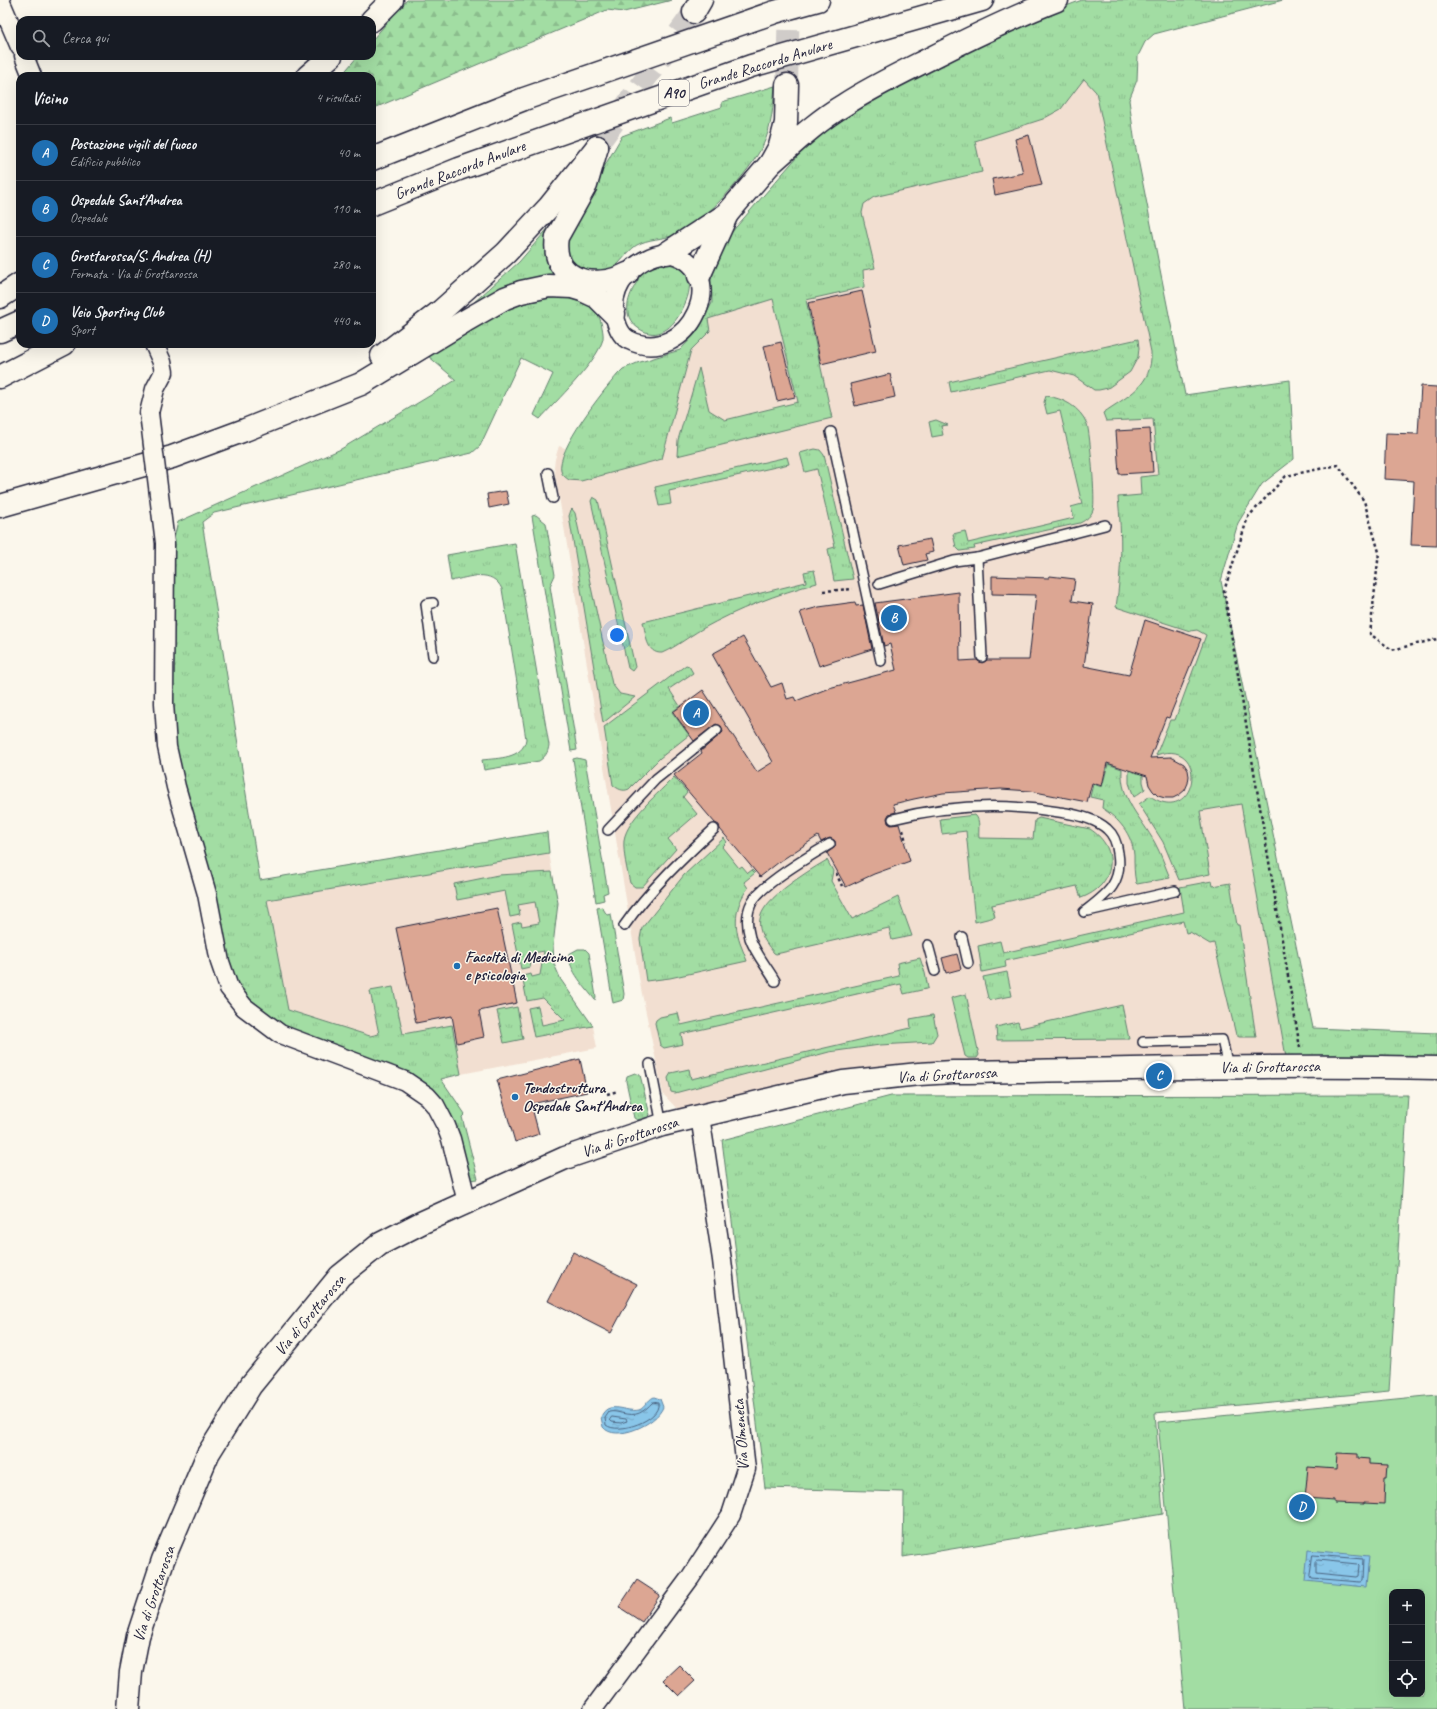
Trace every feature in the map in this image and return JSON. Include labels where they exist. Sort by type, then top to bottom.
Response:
[{"type":"main road","points":[[376,16],[392,0]]},
{"type":"main road","points":[[376,157],[524,99],[805,0]]},
{"type":"main road","points":[[774,12],[818,0]]},
{"type":"main road","name":"Grande Raccordo Anulare","points":[[376,202],[459,169],[751,66],[982,0]]},
{"type":"main road","points":[[667,253],[727,214],[770,164],[810,129],[843,105],[954,46],[1024,13],[1058,0]]},
{"type":"main road","points":[[313,72],[326,60]]},
{"type":"main road","points":[[770,164],[780,146],[786,123],[787,85]]},
{"type":"main road","points":[[286,413],[388,352],[447,307],[506,253],[549,207],[599,144],[586,185],[556,237],[557,257],[567,272],[585,281],[606,282],[626,274]]},
{"type":"main road","points":[[699,276],[727,214]]},
{"type":"main road","points":[[0,506],[172,457],[361,384],[505,298],[521,292],[549,286],[572,287],[597,297],[614,314]]},
{"type":"main road","points":[[0,297],[16,287]]},
{"type":"main road","points":[[0,331],[16,324]]},
{"type":"main road","points":[[0,377],[56,348]]},
{"type":"main road","name":"Via di Grottarossa","points":[[128,1709],[131,1672],[138,1636],[164,1560],[208,1454],[252,1385],[340,1276],[380,1244],[421,1223],[564,1158],[662,1125],[843,1082],[919,1074],[1303,1066],[1437,1068]]},
{"type":"street","points":[[0,0],[16,38]]},
{"type":"street","points":[[26,60],[30,72]]},
{"type":"street","points":[[667,253],[684,259],[699,276],[701,293],[698,313],[684,332],[666,342],[646,345],[627,340],[620,332],[614,314],[616,292],[626,274],[640,262],[658,254],[667,253]]},
{"type":"street","points":[[156,348],[162,362],[164,372],[155,389],[150,412],[165,543],[164,696],[167,747],[176,787],[207,894],[220,962],[229,988],[244,1007],[280,1034],[405,1081],[427,1096],[435,1105],[451,1139],[467,1202]]},
{"type":"street","name":"Via Olmeneta","points":[[592,1709],[690,1578],[731,1515],[746,1469],[722,1260],[700,1116]]},
{"type":"lane","points":[[831,432],[881,661]]},
{"type":"lane","points":[[548,473],[553,498]]},
{"type":"lane","points":[[879,584],[954,561],[977,558],[1105,525]]},
{"type":"lane","points":[[977,558],[982,657]]},
{"type":"lane","points":[[433,603],[426,604],[433,656]]},
{"type":"lane","points":[[608,830],[656,779],[718,730]]},
{"type":"lane","points":[[893,819],[950,809],[1006,806],[1029,807],[1071,814],[1099,823],[1108,830],[1114,839],[1119,857],[1118,872],[1113,887],[1107,894],[1084,912],[1175,891]]},
{"type":"lane","points":[[624,926],[636,909],[684,856],[714,829]]},
{"type":"lane","points":[[775,981],[750,937],[748,924],[750,908],[762,891],[786,872],[830,844]]},
{"type":"lane","points":[[962,937],[968,963]]},
{"type":"lane","points":[[928,945],[935,971]]},
{"type":"lane","points":[[1143,1042],[1222,1040],[1228,1067]]},
{"type":"lane","points":[[650,1064],[662,1125]]},
{"type":"path","points":[[1303,1066],[1224,591],[1248,518],[1286,476],[1338,465],[1364,501],[1379,552],[1370,634],[1392,650],[1437,640]]},
{"type":"path","points":[[823,591],[854,589]]},
{"type":"path","points":[[836,873],[842,886]]},
{"type":"path","points":[[607,1094],[618,1091]]},
{"type":"shaded area","points":[[1110,42],[1286,1057],[877,1066],[840,1070],[681,1113],[663,1094],[641,989],[554,467],[559,446],[565,448],[561,467],[662,459],[691,350],[710,331],[708,319],[767,211]]},
{"type":"shaded area","points":[[549,853],[558,903],[553,945],[554,964],[561,980],[593,1026],[597,1048],[461,1074],[452,1025],[403,1035],[370,991],[379,1034],[370,1037],[288,1010],[267,900]]},
{"type":"green space","points":[[407,0],[672,0],[624,12],[607,10],[376,107],[376,72],[344,72],[355,60],[376,60],[376,35]]},
{"type":"green space","points":[[1082,0],[1283,0],[1154,34],[1145,42],[1138,56],[1137,80],[1129,100],[1135,144],[1185,395],[1290,380],[1294,459],[1262,484],[1238,523],[1221,581],[1313,1028],[1437,1033],[1437,1057],[1329,1055],[1286,1057],[1241,804],[1200,811],[1210,874],[1179,880],[1163,842],[1139,804],[1150,796],[1166,803],[1179,801],[1187,793],[1192,781],[1191,768],[1185,758],[1174,753],[1156,755],[1170,720],[1175,720],[1206,635],[1197,630],[1190,631],[1116,607],[1121,552],[1118,497],[1141,495],[1140,477],[1158,475],[1153,419],[1106,421],[1103,413],[1137,389],[1143,382],[1148,373],[1151,352],[1096,92],[1084,79],[1061,109],[1043,119],[975,141],[982,172],[874,197],[864,204],[862,213],[875,268],[863,270],[864,287],[806,300],[832,418],[677,456],[678,440],[699,368],[709,410],[725,420],[798,402],[773,299],[708,319],[710,331],[691,350],[662,459],[581,481],[569,480],[561,472],[561,462],[573,436],[602,393],[618,374],[623,369],[637,363],[680,350],[696,333],[712,303],[711,279],[713,268],[730,234],[797,157],[836,119],[898,85],[1048,13]]},
{"type":"green space","points":[[775,86],[770,124],[766,138],[757,156],[738,181],[702,218],[680,233],[646,241],[636,245],[611,270],[599,273],[573,270],[564,256],[568,229],[622,136],[670,118],[672,123],[722,107],[722,102]]},
{"type":"green space","points":[[557,218],[546,241],[546,253],[559,275],[503,289],[472,304],[519,262]]},
{"type":"green space","points":[[663,263],[673,265],[681,269],[689,279],[686,302],[674,322],[664,331],[658,333],[645,332],[638,328],[629,318],[629,300],[631,293],[642,273],[650,267]]},
{"type":"green space","points":[[562,297],[582,302],[593,309],[600,320],[603,331],[603,339],[592,361],[565,393],[540,419],[534,415],[553,374],[521,358],[480,446],[472,453],[214,513],[202,522],[260,880],[547,832],[549,853],[267,900],[288,1010],[370,1036],[379,1034],[370,991],[393,987],[403,1034],[452,1025],[461,1074],[441,1079],[465,1114],[462,1117],[478,1179],[470,1180],[442,1101],[297,1036],[258,1012],[229,977],[173,742],[171,550],[178,522],[341,449],[456,380],[427,355],[481,322],[504,310],[527,302]]},
{"type":"green space","points":[[1138,339],[1138,357],[1130,372],[1108,388],[1094,390],[1074,376],[1050,370],[951,392],[949,382]]},
{"type":"green space","points":[[1046,396],[1065,401],[1070,404],[1080,413],[1087,424],[1090,440],[1093,482],[1094,504],[1092,512],[1088,518],[1080,523],[974,546],[975,549],[960,551],[956,547],[953,534],[965,531],[968,543],[1074,518],[1071,507],[1082,504],[1060,411],[1047,414],[1044,402]]},
{"type":"green space","points":[[936,420],[948,425],[941,426],[943,435],[932,437],[929,422]]},
{"type":"green space","points":[[815,449],[820,450],[824,455],[853,579],[834,581],[828,549],[835,547],[817,469],[805,472],[800,453]]},
{"type":"green space","points":[[787,457],[789,464],[669,491],[671,504],[659,506],[655,487]]},
{"type":"green space","points":[[593,497],[598,500],[635,667],[632,671],[628,668],[591,501]]},
{"type":"green space","points":[[572,509],[575,513],[612,684],[620,694],[635,697],[603,723],[569,516]]},
{"type":"green space","points":[[536,515],[546,523],[555,575],[550,586],[577,750],[571,751],[532,516]]},
{"type":"green space","points":[[515,543],[549,745],[546,754],[539,761],[484,770],[482,760],[502,758],[515,754],[524,746],[526,739],[502,589],[498,582],[486,576],[472,576],[451,581],[447,555]]},
{"type":"green space","points":[[814,570],[817,583],[773,597],[730,615],[702,629],[662,653],[653,650],[650,647],[643,622],[806,582],[804,572]]},
{"type":"green space","points":[[686,665],[689,666],[693,673],[669,689],[680,706],[672,712],[689,735],[660,758],[629,789],[619,789],[613,785],[604,727]]},
{"type":"green space","points":[[577,758],[585,760],[608,892],[603,894],[604,900],[596,902],[573,759]]},
{"type":"green space","points":[[1108,764],[1122,769],[1124,790],[1132,808],[1155,843],[1170,878],[1136,883],[1134,873],[1134,855],[1131,840],[1119,822],[1102,808],[1103,800],[1090,797],[1093,784],[1102,787]]},
{"type":"green space","points":[[1129,770],[1143,774],[1145,789],[1134,797],[1129,783]]},
{"type":"green space","points":[[674,777],[687,792],[683,797],[697,814],[668,839],[676,849],[642,887],[635,887],[630,883],[624,850],[626,832],[637,815]]},
{"type":"green space","points":[[975,815],[979,823],[979,838],[1033,839],[1035,820],[1039,818],[1090,829],[1100,837],[1110,856],[1110,866],[1107,876],[1101,885],[1081,898],[1077,886],[992,905],[995,917],[975,922],[966,831],[942,834],[940,819]]},
{"type":"green space","points":[[724,838],[727,842],[722,847],[739,868],[742,866],[748,873],[752,870],[755,873],[744,882],[748,888],[738,907],[736,921],[738,936],[747,961],[670,978],[646,981],[640,939],[642,928],[684,875]]},
{"type":"green space","points":[[827,860],[833,871],[831,881],[852,919],[898,897],[912,936],[892,940],[889,928],[776,954],[774,953],[761,933],[760,917],[764,909],[786,887]]},
{"type":"green space","points":[[552,872],[558,903],[553,945],[554,964],[561,980],[593,1026],[534,1037],[528,1008],[538,1006],[542,1025],[565,1020],[543,998],[527,1001],[522,976],[531,974],[532,977],[540,975],[544,951],[528,954],[530,967],[521,969],[512,924],[521,922],[522,926],[539,923],[535,902],[518,905],[520,915],[510,917],[505,891],[457,900],[454,884],[498,875]]},
{"type":"green space","points":[[1212,881],[1213,886],[1230,883],[1237,925],[1239,925],[1256,1037],[1239,1037],[1236,1035],[1214,943],[1210,944],[1190,932],[1186,933],[1183,921],[1005,961],[1006,967],[982,972],[978,946],[1000,941],[1003,953],[1184,912],[1180,887]]},
{"type":"green space","points":[[602,907],[607,915],[611,914],[624,994],[623,1000],[613,1003],[597,908]]},
{"type":"green space","points":[[578,949],[585,949],[589,953],[596,997],[595,1000],[574,972],[569,960],[569,954]]},
{"type":"green space","points":[[920,958],[928,988],[926,989],[904,994],[901,984],[681,1034],[683,1044],[664,1048],[660,1045],[655,1023],[660,1017],[678,1013],[681,1025],[899,976],[897,963]]},
{"type":"green space","points":[[1007,972],[1012,996],[990,1000],[988,998],[983,977]]},
{"type":"green space","points":[[966,994],[979,1055],[977,1058],[968,1058],[965,1056],[951,998]]},
{"type":"green space","points":[[1122,1005],[1129,1039],[997,1040],[996,1027],[1018,1022],[1020,1028]]},
{"type":"green space","points":[[517,1007],[523,1039],[504,1043],[497,1011]]},
{"type":"green space","points":[[933,1015],[937,1034],[932,1042],[880,1045],[829,1052],[675,1093],[671,1092],[668,1078],[671,1073],[689,1069],[691,1079],[911,1028],[910,1019]]},
{"type":"green space","points":[[635,1073],[640,1075],[650,1115],[637,1120],[634,1118],[626,1081],[627,1076]]},
{"type":"green space","points":[[1408,1095],[1389,1391],[1155,1413],[1163,1514],[903,1557],[904,1492],[765,1488],[722,1140],[891,1096]]},
{"type":"green space","points":[[1437,1395],[1437,1709],[1185,1709],[1158,1422]]},
{"type":"water","points":[[654,1397],[660,1399],[663,1407],[653,1420],[645,1425],[626,1432],[617,1433],[609,1431],[603,1427],[601,1417],[608,1409],[617,1408],[639,1410]]},
{"type":"water","points":[[1308,1550],[1369,1556],[1366,1587],[1305,1581]]},
{"type":"building","points":[[1029,135],[1042,185],[995,195],[992,179],[1023,173],[1015,139]]},
{"type":"building","points":[[862,291],[876,351],[821,364],[808,303]]},
{"type":"building","points":[[781,342],[795,397],[777,401],[764,346]]},
{"type":"building","points":[[890,374],[895,397],[855,406],[850,384]]},
{"type":"building","points":[[1421,386],[1437,387],[1437,546],[1411,545],[1414,481],[1384,479],[1386,433],[1418,434]]},
{"type":"building","points":[[1150,429],[1153,472],[1119,474],[1116,431]]},
{"type":"building","points":[[506,491],[509,504],[489,508],[487,494]]},
{"type":"building","points":[[930,539],[933,552],[925,554],[927,560],[904,565],[899,545]]},
{"type":"building","points":[[992,576],[1049,578],[1050,576],[1075,579],[1072,601],[1093,604],[1084,666],[1129,675],[1145,620],[1201,639],[1169,718],[1166,717],[1150,758],[1171,757],[1184,764],[1188,770],[1189,776],[1185,790],[1173,798],[1158,796],[1149,785],[1147,776],[1107,763],[1102,786],[1092,783],[1087,802],[1030,791],[1001,789],[943,793],[893,804],[896,812],[889,814],[887,818],[888,823],[891,825],[899,824],[910,861],[874,874],[846,887],[827,853],[835,847],[835,841],[830,838],[821,842],[818,836],[779,862],[760,877],[720,829],[719,825],[715,823],[674,775],[702,753],[701,751],[723,732],[721,726],[716,724],[694,741],[673,712],[703,690],[757,772],[773,762],[712,654],[743,637],[771,687],[782,683],[787,699],[794,697],[796,701],[829,688],[896,670],[890,644],[884,646],[875,603],[959,592],[960,661],[977,660],[982,663],[987,660],[1029,660],[1036,595],[992,594]]},
{"type":"building","points":[[855,602],[856,606],[863,605],[872,649],[819,666],[800,612],[819,607]]},
{"type":"building","name":"Facoltà di Medicina e psicologia","points":[[497,908],[517,1003],[479,1011],[484,1037],[457,1043],[452,1016],[416,1023],[396,928]]},
{"type":"building","points":[[957,954],[961,969],[946,973],[942,958]]},
{"type":"building","name":"Tendostruttura Ospedale Sant'Andrea","points":[[580,1059],[587,1092],[531,1104],[539,1134],[515,1142],[497,1080]]},
{"type":"building","points":[[573,1252],[637,1284],[611,1333],[548,1301]]},
{"type":"building","points":[[1337,1453],[1358,1454],[1358,1458],[1369,1459],[1369,1464],[1388,1465],[1387,1478],[1385,1478],[1384,1504],[1334,1503],[1334,1500],[1305,1498],[1308,1467],[1336,1469]]},
{"type":"building","points":[[637,1580],[660,1595],[642,1622],[619,1607]]},
{"type":"building","points":[[679,1665],[695,1681],[679,1696],[663,1680]]},
{"type":"tunnel","points":[[787,85],[789,0]]},
{"type":"tunnel","points":[[601,140],[694,12]]},
{"type":"place","name":"Ospedale Sant'Andrea","points":[[894,618]]},
{"type":"place","name":"Postazione vigili del fuoco","points":[[696,713]]},
{"type":"place","name":"Facoltà di Medicina e psicologia","points":[[457,966]]},
{"type":"place","name":"Grottarossa/S. Andrea (H)","points":[[1159,1076]]},
{"type":"place","name":"Tendostruttura Ospedale Sant'Andrea","points":[[515,1097]]},
{"type":"place","name":"Veio Sporting Club","points":[[1302,1507]]}]
